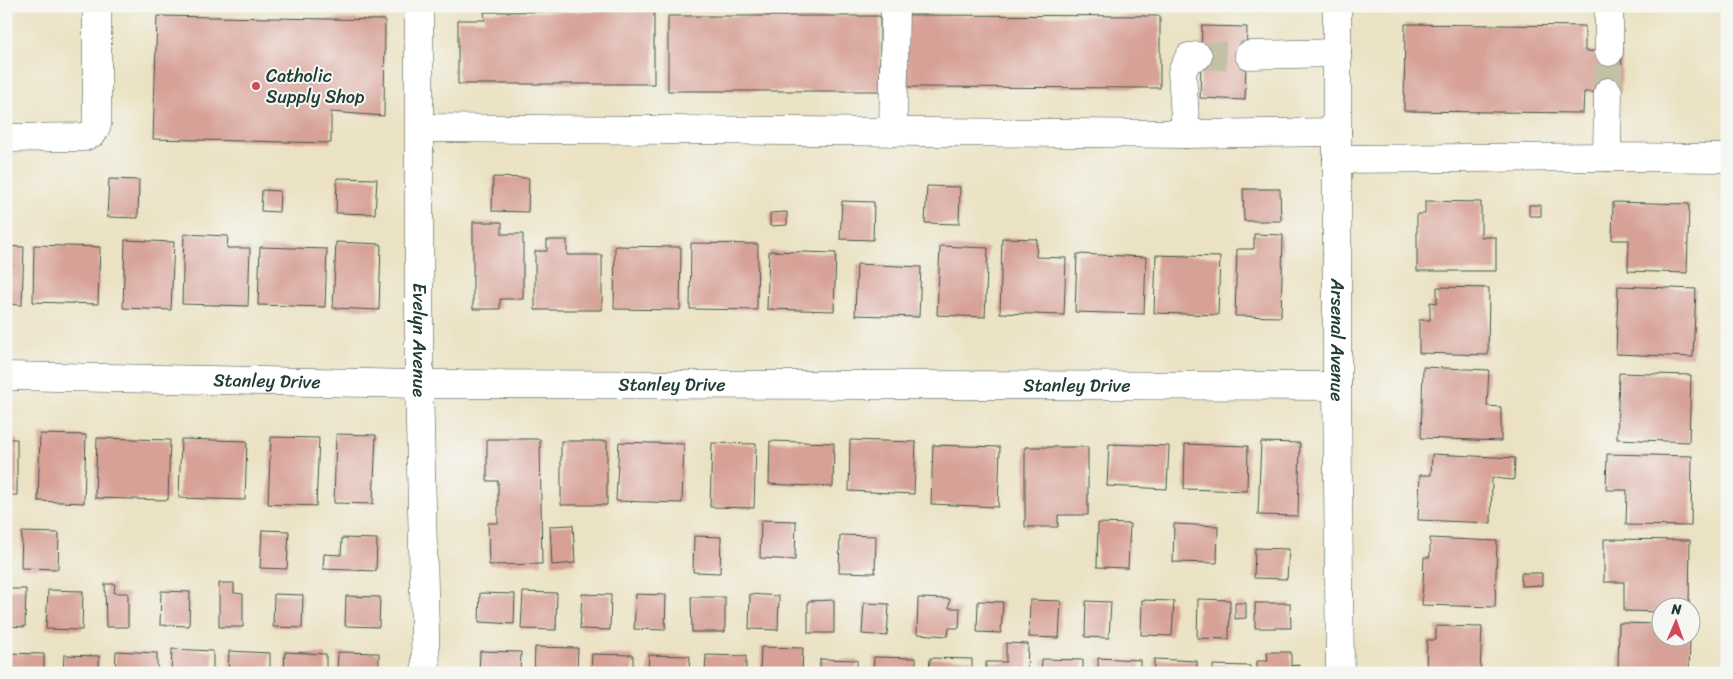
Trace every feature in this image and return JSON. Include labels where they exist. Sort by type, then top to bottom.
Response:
[{"type":"street","points":[[6,138],[84,138],[93,133],[97,125],[97,6]]},
{"type":"street","name":"Evelyn Avenue","points":[[419,6],[420,384],[426,673]]},
{"type":"street","points":[[893,132],[895,6]]},
{"type":"street","name":"Arsenal Avenue","points":[[1337,6],[1340,673]]},
{"type":"street","points":[[1609,6],[1609,52]]},
{"type":"street","points":[[1249,55],[1337,52]]},
{"type":"street","points":[[1186,134],[1182,72],[1189,57],[1198,56]]},
{"type":"street","points":[[1607,157],[1608,92]]},
{"type":"street","points":[[420,128],[1186,134],[1337,132]]},
{"type":"street","points":[[1338,159],[1727,158]]},
{"type":"street","name":"Stanley Drive","points":[[6,376],[420,384],[1338,386]]},
{"type":"building","points":[[654,11],[654,84],[458,84],[458,20],[485,20],[484,12]]},
{"type":"building","points":[[907,15],[1160,16],[1160,88],[907,87]]},
{"type":"building","points":[[157,16],[385,20],[384,116],[331,112],[331,143],[153,139]]},
{"type":"building","points":[[668,16],[880,16],[880,91],[668,91]]},
{"type":"building","points":[[1405,24],[1585,26],[1585,51],[1622,52],[1621,93],[1584,92],[1583,113],[1404,111]]},
{"type":"building","points":[[1202,26],[1247,27],[1245,100],[1200,98]]},
{"type":"building","points":[[493,177],[529,178],[528,212],[492,211]]},
{"type":"building","points":[[337,178],[377,179],[375,214],[336,213]]},
{"type":"building","points":[[109,179],[139,180],[138,218],[107,217]]},
{"type":"building","points":[[927,186],[960,187],[959,224],[925,223]]},
{"type":"building","points":[[1243,189],[1280,189],[1281,221],[1244,221]]},
{"type":"building","points":[[262,190],[280,191],[279,212],[261,211]]},
{"type":"building","points":[[842,201],[874,202],[873,240],[840,239]]},
{"type":"building","points":[[1425,201],[1481,202],[1481,237],[1496,237],[1496,271],[1417,271],[1417,214],[1425,214]]},
{"type":"building","points":[[1613,202],[1689,204],[1687,273],[1628,271],[1629,240],[1612,240]]},
{"type":"building","points":[[1529,205],[1541,205],[1541,216],[1529,216]]},
{"type":"building","points":[[787,212],[787,225],[770,226],[770,213]]},
{"type":"building","points":[[473,222],[502,222],[502,234],[523,234],[523,299],[500,299],[500,309],[473,309]]},
{"type":"building","points":[[184,234],[228,236],[227,248],[250,248],[248,306],[182,304]]},
{"type":"building","points":[[1254,234],[1283,235],[1281,317],[1235,316],[1237,249],[1254,249]]},
{"type":"building","points":[[1002,238],[1037,239],[1036,257],[1066,258],[1064,315],[1000,313]]},
{"type":"building","points":[[125,240],[174,242],[171,310],[123,308]]},
{"type":"building","points":[[547,240],[567,240],[567,255],[602,255],[602,310],[535,310],[535,251],[547,251]]},
{"type":"building","points":[[336,242],[381,244],[379,310],[333,308]]},
{"type":"building","points":[[691,243],[758,244],[757,310],[690,309]]},
{"type":"building","points":[[34,245],[100,247],[98,304],[33,302]]},
{"type":"building","points":[[6,246],[24,247],[22,305],[6,304]]},
{"type":"building","points":[[615,246],[681,247],[680,310],[614,309]]},
{"type":"building","points":[[940,246],[988,248],[985,317],[937,315]]},
{"type":"building","points":[[260,247],[327,249],[325,307],[258,305]]},
{"type":"building","points":[[769,251],[836,253],[834,311],[767,309]]},
{"type":"building","points":[[1077,254],[1146,257],[1144,314],[1075,312]]},
{"type":"building","points":[[1156,255],[1220,257],[1218,315],[1154,313]]},
{"type":"building","points":[[857,264],[921,267],[919,317],[855,315]]},
{"type":"building","points":[[1618,286],[1696,289],[1693,357],[1616,354]]},
{"type":"building","points":[[1437,287],[1489,288],[1488,355],[1419,353],[1419,320],[1430,320],[1430,302],[1437,303]]},
{"type":"building","points":[[1423,367],[1489,370],[1487,406],[1501,407],[1501,441],[1421,438]]},
{"type":"building","points":[[1619,373],[1691,375],[1689,442],[1617,439]]},
{"type":"building","points":[[40,434],[86,435],[84,503],[38,501]]},
{"type":"building","points":[[336,434],[376,435],[373,504],[334,503]]},
{"type":"building","points":[[271,437],[319,438],[316,506],[268,504]]},
{"type":"building","points":[[97,438],[170,440],[168,500],[95,498]]},
{"type":"building","points":[[6,439],[17,439],[17,495],[6,495]]},
{"type":"building","points":[[181,439],[247,441],[245,500],[179,498]]},
{"type":"building","points":[[487,439],[540,439],[542,564],[489,565],[488,523],[498,523],[498,481],[487,481]]},
{"type":"building","points":[[850,440],[916,442],[914,494],[849,491]]},
{"type":"building","points":[[561,441],[607,441],[607,505],[561,505]]},
{"type":"building","points":[[770,441],[834,443],[833,487],[769,484]]},
{"type":"building","points":[[619,442],[684,444],[682,503],[616,501]]},
{"type":"building","points":[[1261,442],[1300,443],[1298,516],[1258,515]]},
{"type":"building","points":[[712,443],[756,444],[754,508],[710,507]]},
{"type":"building","points":[[1109,444],[1169,446],[1167,489],[1107,486]]},
{"type":"building","points":[[1185,444],[1248,446],[1247,491],[1184,489]]},
{"type":"building","points":[[933,445],[1000,447],[998,507],[931,504]]},
{"type":"building","points":[[1025,447],[1088,447],[1088,515],[1058,515],[1058,527],[1025,527]]},
{"type":"building","points":[[1432,454],[1515,458],[1514,480],[1492,478],[1491,523],[1418,520],[1420,475],[1431,475]]},
{"type":"building","points":[[1607,454],[1692,456],[1691,526],[1626,525],[1627,490],[1606,490]]},
{"type":"building","points":[[761,520],[796,521],[795,560],[760,558]]},
{"type":"building","points":[[1098,523],[1130,524],[1128,568],[1097,567]]},
{"type":"building","points":[[1174,524],[1218,526],[1217,563],[1173,562]]},
{"type":"building","points":[[573,525],[575,563],[552,565],[550,526]]},
{"type":"building","points":[[262,530],[289,531],[287,569],[260,568]]},
{"type":"building","points":[[22,532],[59,533],[58,569],[21,568]]},
{"type":"building","points":[[840,535],[876,536],[875,573],[839,572]]},
{"type":"building","points":[[694,536],[721,537],[720,573],[693,572]]},
{"type":"building","points":[[342,538],[377,539],[376,571],[323,569],[324,554],[341,555]]},
{"type":"building","points":[[1430,538],[1497,541],[1495,607],[1422,605],[1424,557],[1430,557]]},
{"type":"building","points":[[1604,539],[1690,540],[1689,596],[1650,596],[1650,612],[1624,611],[1624,582],[1604,582]]},
{"type":"building","points":[[1255,548],[1289,549],[1287,579],[1254,578]]},
{"type":"building","points":[[1521,573],[1542,573],[1542,585],[1521,586]]},
{"type":"building","points":[[219,583],[234,583],[234,593],[243,594],[243,627],[219,627]]},
{"type":"building","points":[[105,584],[115,584],[114,593],[128,593],[128,627],[106,627]]},
{"type":"building","points":[[6,589],[26,589],[25,627],[6,626]]},
{"type":"building","points":[[48,590],[83,591],[82,630],[46,629]]},
{"type":"building","points":[[161,591],[190,592],[189,626],[160,625]]},
{"type":"building","points":[[523,592],[557,593],[556,630],[521,629]]},
{"type":"building","points":[[480,593],[515,594],[514,624],[479,622]]},
{"type":"building","points":[[274,594],[303,595],[302,628],[273,627]]},
{"type":"building","points":[[582,594],[611,595],[610,630],[580,629]]},
{"type":"building","points":[[636,594],[666,595],[665,630],[634,629]]},
{"type":"building","points":[[750,594],[779,596],[778,630],[749,629]]},
{"type":"building","points":[[346,596],[380,597],[379,627],[345,626]]},
{"type":"building","points":[[691,597],[725,597],[725,632],[692,632]]},
{"type":"building","points":[[918,598],[950,599],[949,608],[960,608],[959,628],[949,628],[948,636],[917,634]]},
{"type":"building","points":[[1198,599],[1230,600],[1229,639],[1197,638]]},
{"type":"building","points":[[834,600],[834,633],[808,633],[808,601]]},
{"type":"building","points":[[1030,600],[1061,601],[1059,638],[1029,637]]},
{"type":"building","points":[[1142,600],[1174,601],[1172,636],[1141,635]]},
{"type":"building","points":[[978,601],[1003,602],[1001,633],[977,632]]},
{"type":"building","points":[[1086,601],[1111,602],[1109,638],[1085,637]]},
{"type":"building","points":[[864,603],[889,604],[887,636],[862,634]]},
{"type":"building","points":[[1235,603],[1246,603],[1246,618],[1235,619]]},
{"type":"building","points":[[1255,603],[1290,603],[1291,628],[1255,628]]},
{"type":"building","points":[[1619,623],[1650,624],[1650,646],[1690,646],[1689,673],[1598,673],[1598,670],[1618,671]]},
{"type":"building","points":[[1436,626],[1482,627],[1480,673],[1426,673],[1427,640],[1436,640]]},
{"type":"building","points":[[1006,643],[1028,644],[1027,673],[986,673],[986,662],[1006,662]]},
{"type":"building","points":[[535,647],[578,648],[577,673],[534,673]]},
{"type":"building","points":[[761,647],[803,648],[802,673],[760,673]]},
{"type":"building","points":[[172,649],[213,651],[213,673],[171,673]]},
{"type":"building","points":[[116,651],[157,653],[157,673],[115,673]]},
{"type":"building","points":[[229,651],[270,653],[270,673],[228,673]]},
{"type":"building","points":[[480,651],[521,652],[520,673],[479,673]]},
{"type":"building","points":[[285,652],[326,654],[326,673],[284,673]]},
{"type":"building","points":[[338,652],[379,653],[379,673],[337,673]]},
{"type":"building","points":[[1267,652],[1291,652],[1291,666],[1299,665],[1298,673],[1257,673],[1257,661],[1268,661]]},
{"type":"building","points":[[6,653],[44,654],[44,673],[6,673]]},
{"type":"building","points":[[592,654],[633,655],[633,673],[591,673]]},
{"type":"building","points":[[64,655],[99,656],[99,673],[63,673]]},
{"type":"building","points":[[649,655],[690,656],[689,673],[648,673]]},
{"type":"building","points":[[706,655],[746,656],[746,673],[705,673]]},
{"type":"building","points":[[874,657],[916,658],[916,673],[873,673]]},
{"type":"building","points":[[930,658],[972,659],[972,673],[929,673]]},
{"type":"building","points":[[1098,658],[1140,660],[1140,673],[1098,673]]},
{"type":"building","points":[[820,659],[857,660],[857,673],[820,673]]},
{"type":"building","points":[[1042,659],[1083,660],[1083,673],[1041,673]]},
{"type":"building","points":[[1154,659],[1197,661],[1197,673],[1154,673]]},
{"type":"building","points":[[1213,665],[1250,666],[1250,673],[1213,673]]},
{"type":"tunnel","points":[[1608,92],[1609,52]]},
{"type":"tunnel","points":[[1198,56],[1249,55]]},
{"type":"place","name":"Catholic Supply Shop","points":[[256,86]]}]
